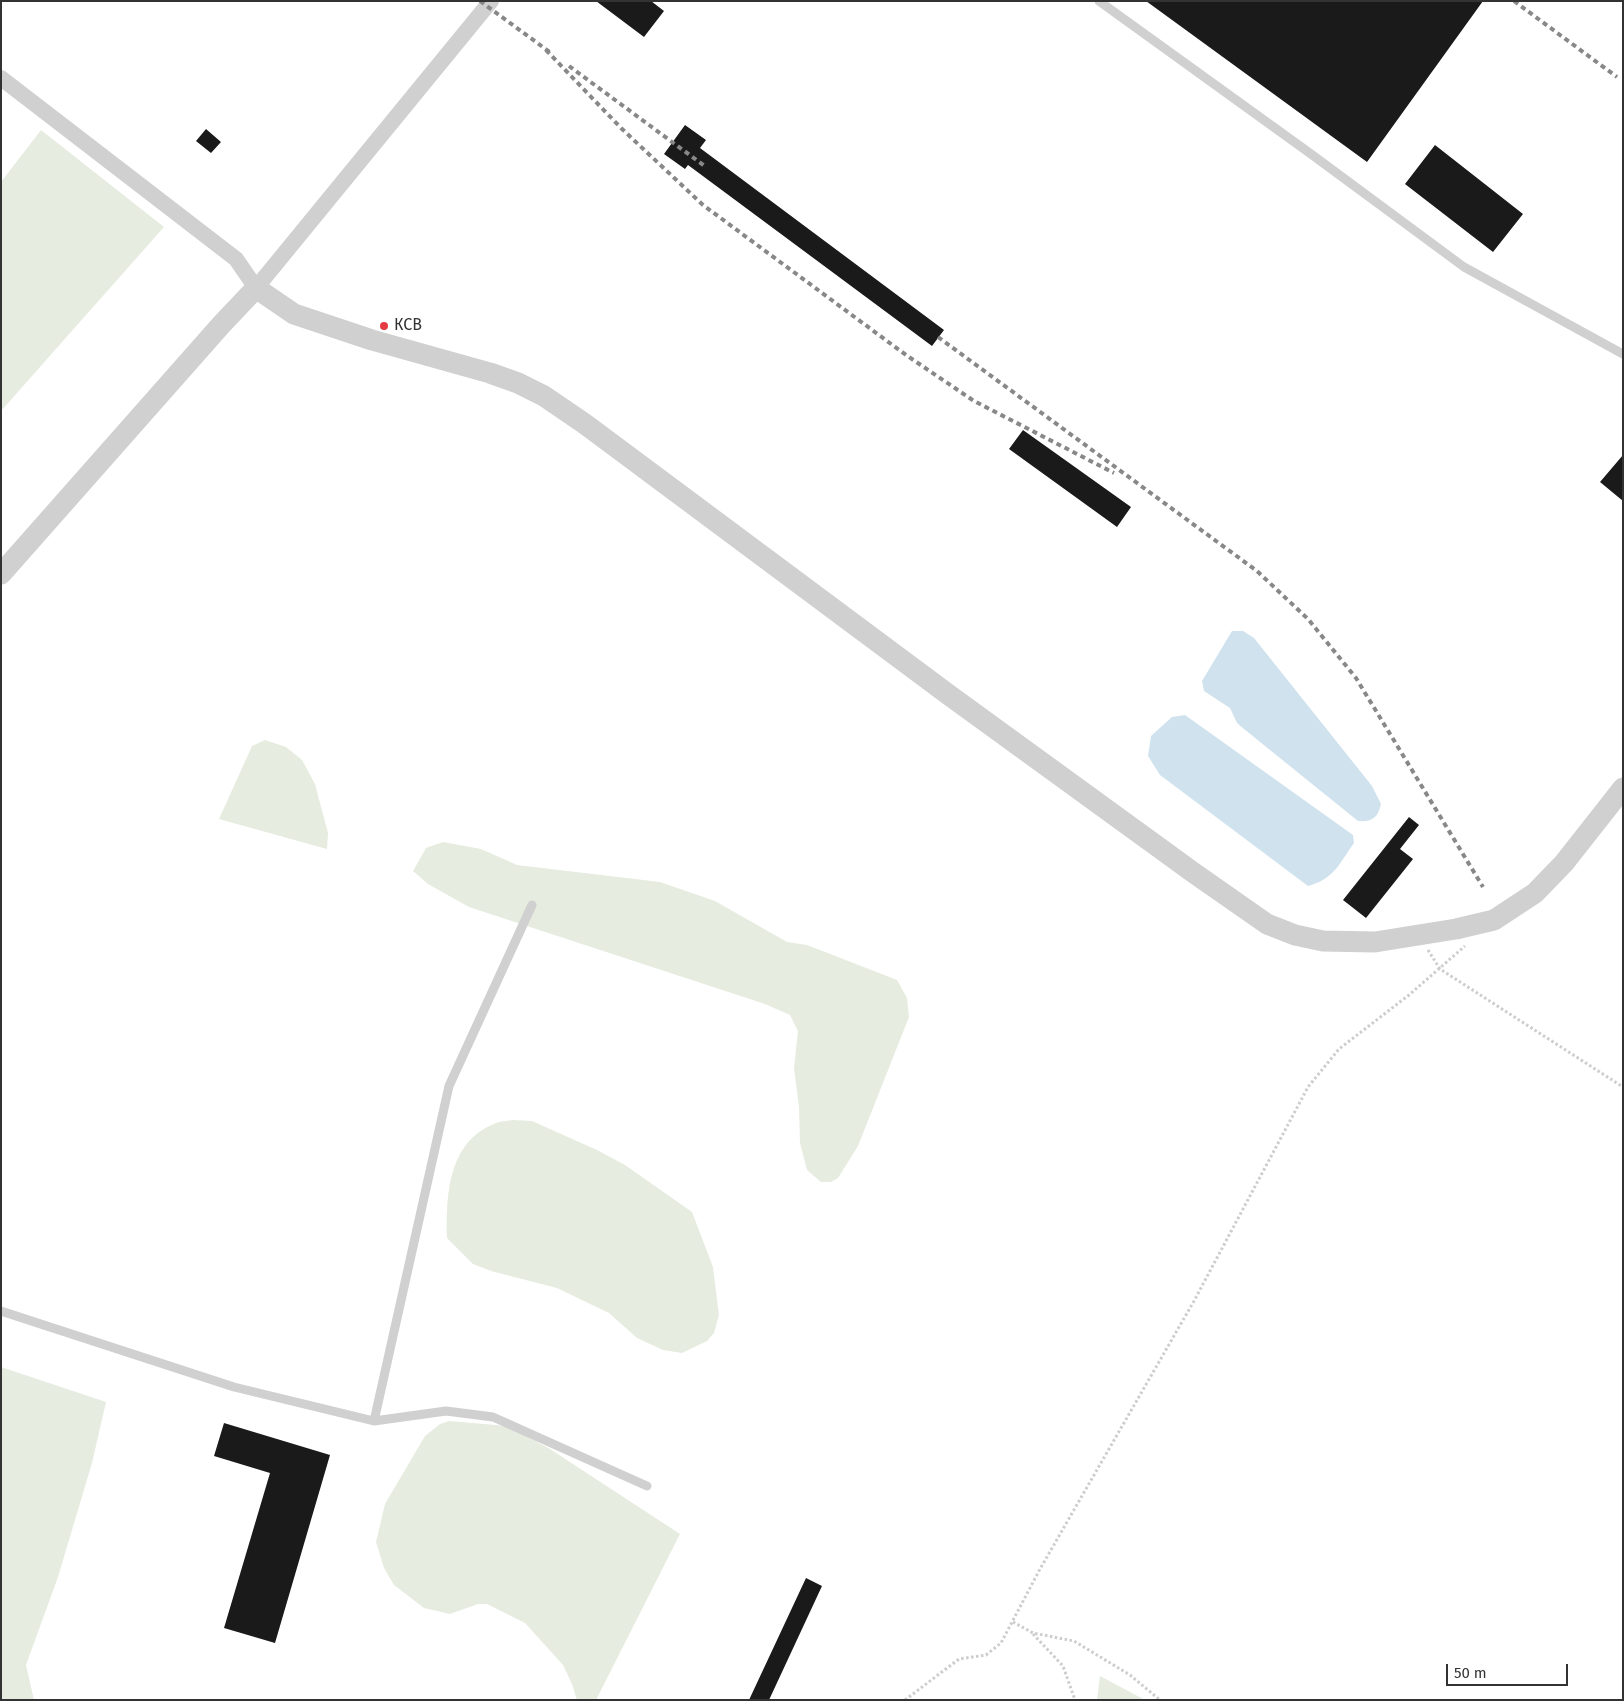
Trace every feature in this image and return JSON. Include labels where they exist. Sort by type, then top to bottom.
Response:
[{"type":"street","points":[[1,574],[220,325],[256,288],[491,1]]},
{"type":"street","points":[[1,78],[236,259],[256,288],[294,314],[372,340],[490,373],[518,383],[544,396],[593,430],[941,690],[1194,874],[1267,924],[1295,935],[1323,941],[1375,942],[1456,929],[1494,920],[1534,893],[1564,863],[1623,788]]},
{"type":"lane","points":[[1099,1],[1312,154],[1464,267],[1623,354]]},
{"type":"lane","points":[[374,1420],[449,1086],[532,905]]},
{"type":"lane","points":[[1,1311],[234,1386],[374,1420],[446,1411],[493,1417],[647,1486]]},
{"type":"path","points":[[905,1700],[959,1660],[986,1655],[1001,1643],[1040,1568],[1194,1300],[1308,1087],[1339,1049],[1410,995],[1467,944]]},
{"type":"path","points":[[1440,969],[1623,1087]]},
{"type":"path","points":[[1013,1622],[1032,1633],[1063,1666],[1075,1700]]},
{"type":"path","points":[[1032,1633],[1074,1641],[1130,1676],[1160,1700]]},
{"type":"shaded area","points":[[41,130],[164,227],[1,411],[1,182]]},
{"type":"shaded area","points":[[265,740],[286,747],[302,760],[315,784],[328,833],[327,849],[219,819],[252,746]]},
{"type":"shaded area","points":[[443,842],[481,849],[517,865],[660,882],[715,901],[787,942],[807,945],[897,980],[907,998],[909,1017],[858,1146],[838,1178],[831,1182],[821,1182],[807,1170],[800,1143],[799,1107],[794,1068],[798,1031],[790,1015],[765,1004],[469,907],[428,884],[413,871],[426,848]]},
{"type":"shaded area","points":[[513,1120],[532,1121],[597,1150],[625,1165],[692,1212],[713,1267],[719,1315],[714,1333],[707,1341],[682,1353],[663,1350],[637,1338],[609,1313],[557,1288],[491,1271],[473,1264],[447,1238],[449,1188],[459,1157],[467,1144],[479,1132],[496,1123]]},
{"type":"shaded area","points":[[1,1367],[106,1402],[92,1463],[58,1577],[26,1665],[34,1700],[1,1700]]},
{"type":"shaded area","points":[[449,1421],[507,1426],[550,1449],[680,1534],[596,1700],[577,1700],[563,1665],[525,1623],[487,1604],[478,1604],[450,1614],[424,1608],[394,1585],[384,1568],[376,1542],[385,1504],[425,1436],[440,1424]]},
{"type":"shaded area","points":[[1100,1676],[1145,1700],[1097,1700]]},
{"type":"water","points":[[1232,631],[1243,631],[1254,638],[1372,786],[1381,804],[1374,818],[1367,821],[1358,821],[1237,723],[1230,708],[1204,691],[1202,681]]},
{"type":"water","points":[[1185,715],[1353,835],[1354,843],[1330,875],[1308,886],[1160,775],[1148,756],[1151,736],[1172,717]]},
{"type":"building","points":[[596,1],[651,1],[664,11],[644,37]]},
{"type":"building","points":[[1146,1],[1483,1],[1367,162]]},
{"type":"building","points":[[685,125],[706,140],[700,148],[944,330],[932,346],[688,165],[685,169],[664,154]]},
{"type":"building","points":[[206,129],[221,142],[211,153],[196,141]]},
{"type":"building","points":[[1435,145],[1523,214],[1493,252],[1405,184]]},
{"type":"building","points":[[1023,430],[1131,507],[1117,527],[1009,449]]},
{"type":"building","points":[[1623,455],[1623,501],[1600,482]]},
{"type":"building","points":[[1409,817],[1419,825],[1400,849],[1413,859],[1366,918],[1343,900]]},
{"type":"building","points":[[224,1423],[330,1455],[275,1643],[224,1628],[270,1473],[214,1456]]},
{"type":"building","points":[[806,1578],[822,1586],[769,1700],[749,1700]]},
{"type":"railway","points":[[480,1],[551,53]]},
{"type":"railway","points":[[1514,1],[1617,77]]},
{"type":"railway","points":[[546,50],[621,128],[703,205],[906,355],[974,401],[1114,473]]},
{"type":"railway","points":[[569,66],[706,167]]},
{"type":"railway","points":[[938,337],[1257,571],[1308,619],[1356,678],[1483,887]]},
{"type":"place","name":"КСВ","points":[[384,326]]}]
